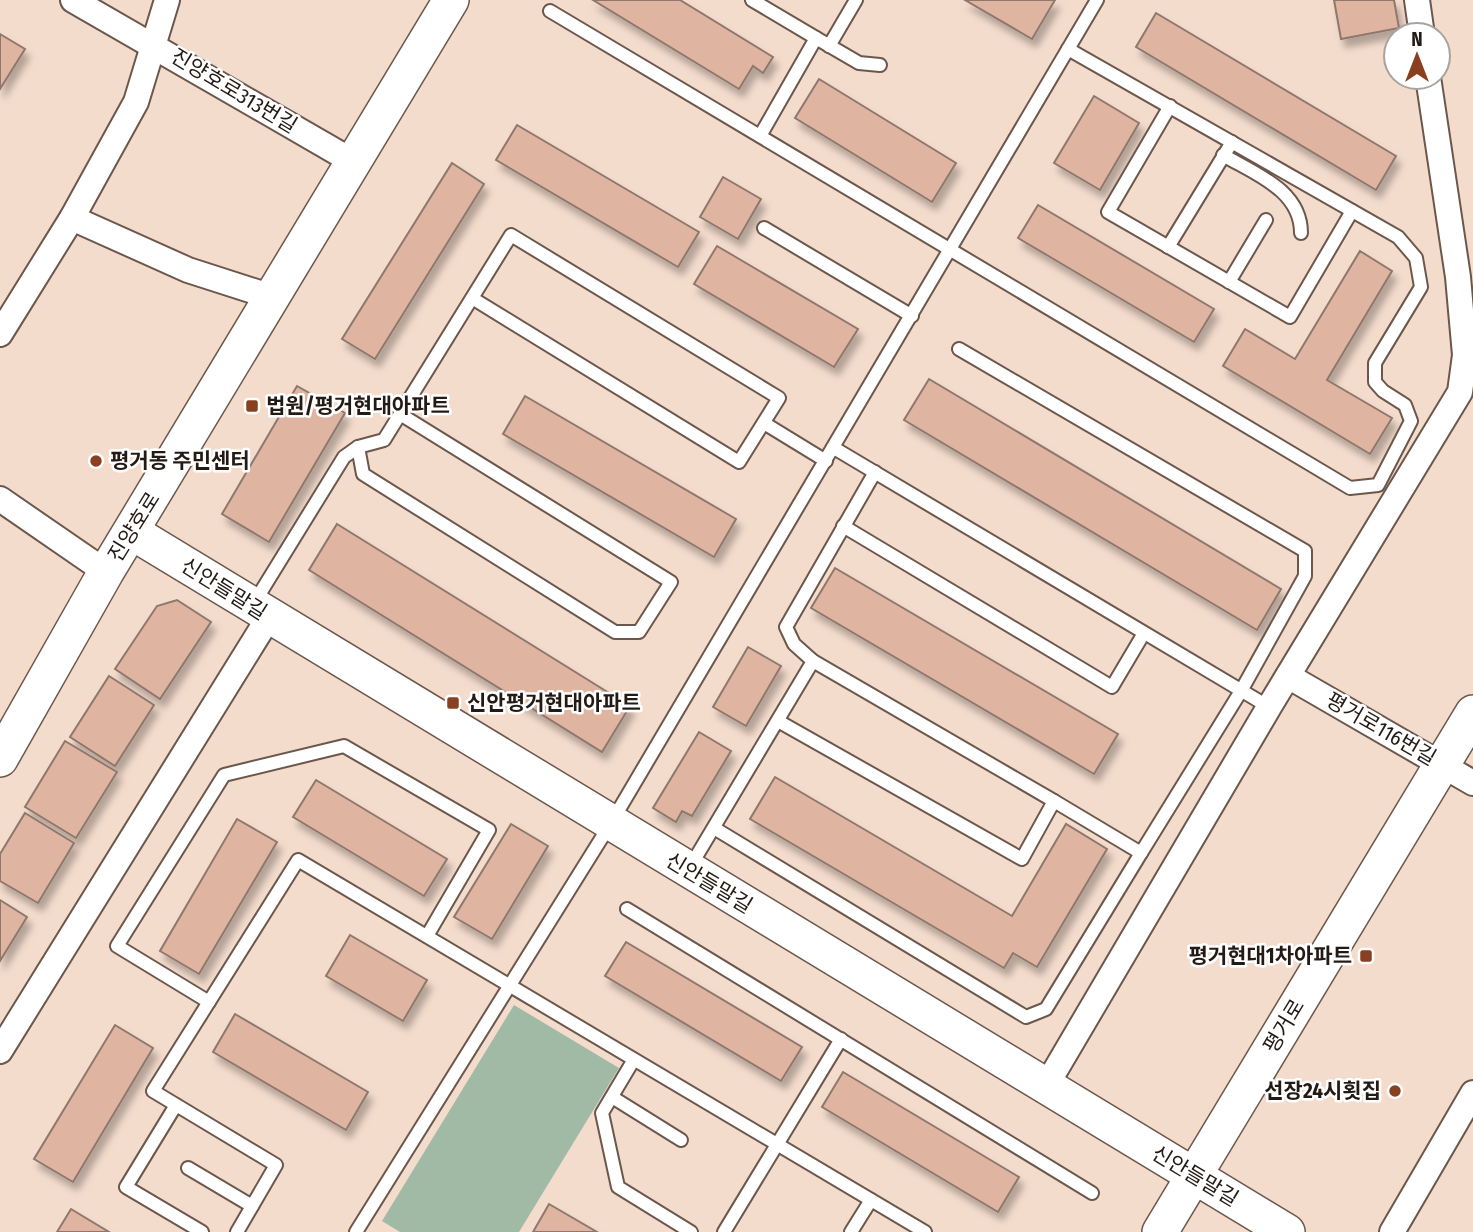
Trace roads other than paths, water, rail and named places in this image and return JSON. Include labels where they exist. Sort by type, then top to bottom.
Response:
[{"type":"street","points":[[0,334],[72,218],[136,102],[155,44],[73,0]]},
{"type":"street","name":"진양호로313번길","points":[[167,0],[155,44],[352,162]]},
{"type":"street","name":"진양호로","points":[[0,760],[106,572],[452,0]]},
{"type":"street","points":[[1417,0],[1420,21]]},
{"type":"street","points":[[1046,1086],[1269,707],[1460,392],[1465,355],[1465,276],[1432,91]]},
{"type":"street","points":[[72,218],[188,270],[272,297]]},
{"type":"street","points":[[0,499],[106,572]]},
{"type":"street","name":"신안들말길","points":[[132,532],[1287,1232]]},
{"type":"street","points":[[0,1051],[261,612]]},
{"type":"street","name":"평거로116번길","points":[[1288,676],[1473,783]]},
{"type":"street","name":"평거로","points":[[1160,1232],[1473,713]]},
{"type":"street","points":[[1392,1232],[1465,1124],[1473,1093]]},
{"type":"lane","points":[[752,0],[859,63],[880,65]]},
{"type":"lane","points":[[774,12],[780,0]]},
{"type":"lane","points":[[829,46],[856,0]]},
{"type":"lane","points":[[356,1232],[611,823],[1097,0]]},
{"type":"lane","points":[[550,11],[1350,488],[1378,485],[1411,421],[1405,405],[1383,391],[1375,382],[1375,363],[1421,287],[1416,258],[1398,237],[1068,49]]},
{"type":"lane","points":[[760,136],[816,38]]},
{"type":"lane","points":[[1170,106],[1108,212],[1168,247],[1290,317],[1352,211]]},
{"type":"lane","points":[[1168,247],[1231,142]]},
{"type":"lane","points":[[1223,155],[1270,183],[1293,201],[1301,216],[1301,233]]},
{"type":"lane","points":[[1229,282],[1265,220]]},
{"type":"lane","points":[[764,228],[912,316]]},
{"type":"lane","points":[[261,612],[344,457],[358,447],[384,440],[511,235],[779,398],[739,462],[472,299]]},
{"type":"lane","points":[[714,828],[1026,1017],[1046,1009],[1241,691],[1305,576],[1305,551],[959,349]]},
{"type":"lane","points":[[358,447],[363,474],[615,632],[639,632],[671,582],[400,414]]},
{"type":"lane","points":[[764,423],[827,461]]},
{"type":"lane","points":[[834,448],[1269,707]]},
{"type":"lane","points":[[874,472],[786,627],[793,644],[813,661],[1142,853]]},
{"type":"lane","points":[[843,526],[1112,687],[1144,633]]},
{"type":"lane","points":[[688,870],[813,661]]},
{"type":"lane","points":[[778,720],[1022,859],[1054,801]]},
{"type":"lane","points":[[209,1002],[117,946],[224,775],[344,747],[489,830],[427,936]]},
{"type":"lane","points":[[237,1232],[276,1166],[153,1091],[298,860],[925,1232]]},
{"type":"lane","points":[[627,909],[1092,1193]]},
{"type":"lane","points":[[724,1232],[841,1039]]},
{"type":"lane","points":[[633,1060],[602,1112],[618,1187],[691,1232]]},
{"type":"lane","points":[[612,1097],[681,1140]]},
{"type":"lane","points":[[176,1105],[126,1186],[202,1232]]},
{"type":"lane","points":[[188,1168],[253,1206]]},
{"type":"lane","points":[[851,1232],[871,1200]]},
{"type":"place","name":"법원/평거현대아파트","points":[[252,406]]},
{"type":"place","name":"평거동 주민센터","points":[[96,461]]},
{"type":"place","name":"신안평거현대아파트","points":[[453,703]]},
{"type":"place","name":"평거현대1차아파트","points":[[1366,956]]},
{"type":"place","name":"선장24시횟집","points":[[1395,1091]]}]
